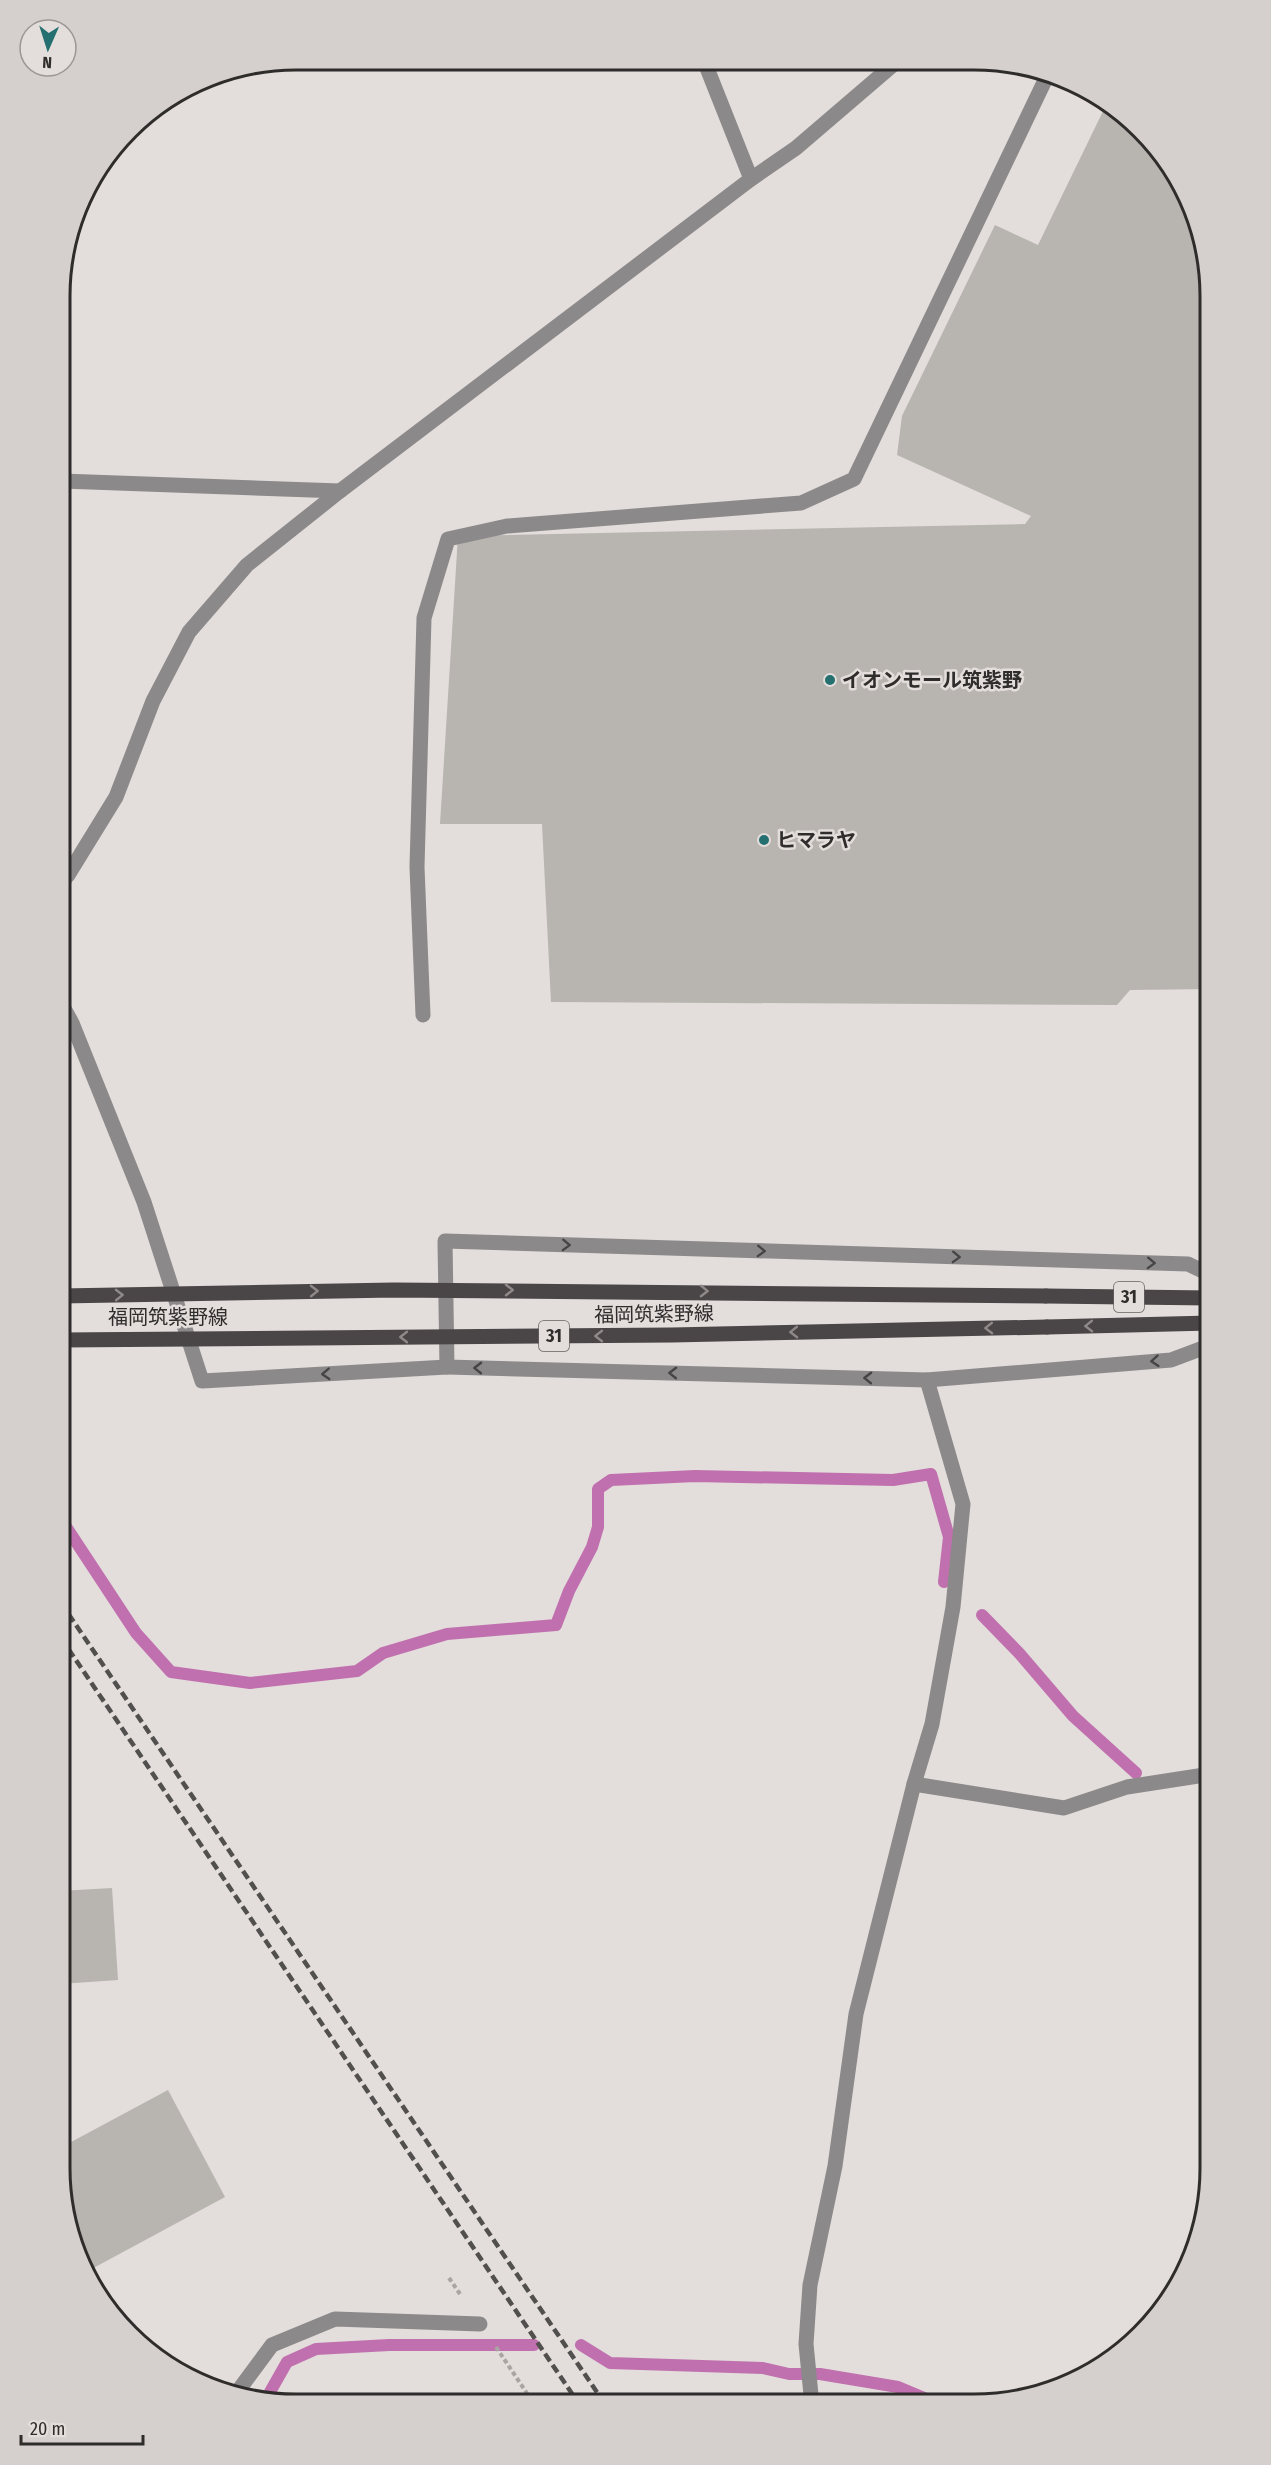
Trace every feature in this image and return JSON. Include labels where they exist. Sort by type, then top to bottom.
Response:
[{"type":"main road","name":"福岡筑紫野線","points":[[70,1296],[394,1290],[1201,1298]]},
{"type":"main road","name":"福岡筑紫野線","points":[[70,1341],[99,1339],[672,1335],[1201,1323]]},
{"type":"street","points":[[708,70],[751,179]]},
{"type":"street","points":[[70,869],[116,797],[153,700],[189,632],[248,565],[340,490],[751,179],[796,148],[887,70]]},
{"type":"street","points":[[423,1015],[417,867],[424,618],[448,539],[507,526],[801,503],[854,479],[1045,81]]},
{"type":"street","points":[[70,480],[340,490]]},
{"type":"street","points":[[70,1019],[144,1202],[202,1381],[447,1367],[927,1380],[1171,1360],[1201,1349]]},
{"type":"street","points":[[447,1367],[445,1241],[1188,1264],[1201,1270]]},
{"type":"street","points":[[811,2394],[806,2343],[810,2285],[835,2166],[856,2014],[914,1784],[933,1724],[953,1607],[963,1504],[927,1380]]},
{"type":"street","points":[[914,1784],[1064,1808],[1127,1787],[1201,1776]]},
{"type":"street","points":[[241,2388],[272,2345],[335,2319],[480,2324]]},
{"type":"building","name":"イオンモール筑紫野","points":[[1103,111],[1124,127],[1154,159],[1177,197],[1193,238],[1199,267],[1201,296],[1201,989],[1130,990],[1117,1005],[551,1002],[542,824],[440,824],[458,536],[1025,524],[1031,516],[897,455],[902,416],[995,225],[1038,245]]},
{"type":"building","points":[[112,1888],[118,1980],[70,1983],[70,1890]]},
{"type":"building","points":[[168,2090],[225,2197],[94,2268],[82,2241],[72,2198],[70,2143]]},
{"type":"waterway","points":[[70,1533],[136,1633],[171,1672],[250,1683],[357,1671],[383,1653],[447,1634],[556,1625],[569,1591],[592,1547],[598,1527],[598,1489],[611,1480],[695,1476],[893,1480],[931,1474],[949,1537],[944,1582]]},
{"type":"waterway","points":[[982,1615],[1019,1653],[1073,1716],[1136,1773]]},
{"type":"waterway","points":[[270,2393],[287,2362],[316,2349],[389,2345],[534,2345]]},
{"type":"waterway","points":[[581,2345],[610,2363],[763,2368],[789,2374],[820,2374],[898,2387],[915,2394]]},
{"type":"railway","points":[[70,1616],[598,2394]]},
{"type":"railway","points":[[70,1651],[572,2394]]},
{"type":"place","name":"イオンモール筑紫野","points":[[830,680]]},
{"type":"place","name":"ヒマラヤ","points":[[764,840]]}]
